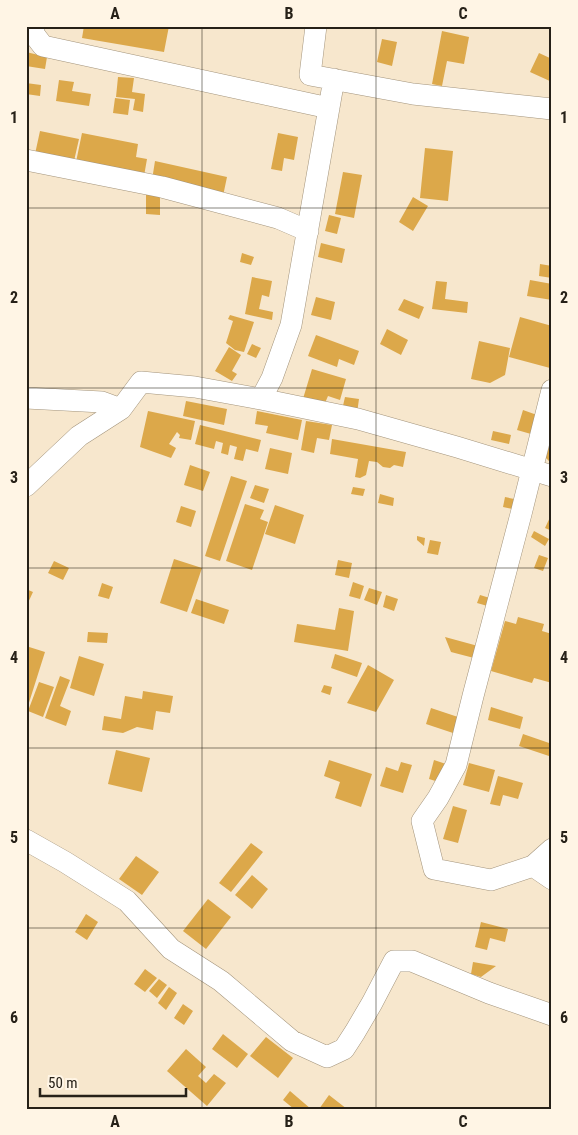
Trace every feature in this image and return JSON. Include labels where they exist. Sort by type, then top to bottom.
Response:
[{"type":"street","points":[[34,26],[33,33],[43,46],[329,108]]},
{"type":"street","points":[[316,26],[310,75],[414,94],[552,109]]},
{"type":"street","points":[[261,399],[272,378],[291,325],[334,80]]},
{"type":"street","points":[[26,160],[162,187],[278,218],[308,231]]},
{"type":"street","points":[[26,486],[78,436],[121,409],[141,382],[195,387],[358,419],[458,447],[542,474]]},
{"type":"street","points":[[552,390],[542,474],[473,696],[456,765],[422,822],[434,869],[491,880],[533,866],[552,849]]},
{"type":"street","points":[[26,398],[102,402],[121,409]]},
{"type":"street","points":[[26,840],[127,901],[171,949],[221,981],[292,1041],[327,1057],[344,1049],[372,1003],[394,961],[412,961],[489,993],[552,1015]]},
{"type":"street","points":[[533,866],[552,880]]},
{"type":"building","points":[[84,26],[169,26],[164,52],[82,38]]},
{"type":"building","points":[[442,31],[469,37],[464,64],[447,61],[442,86],[432,84]]},
{"type":"building","points":[[382,39],[397,42],[392,66],[377,62]]},
{"type":"building","points":[[26,52],[47,57],[45,69],[26,66]]},
{"type":"building","points":[[539,53],[552,59],[552,82],[530,72]]},
{"type":"building","points":[[118,77],[134,78],[132,92],[145,94],[143,112],[133,110],[135,99],[116,97]]},
{"type":"building","points":[[59,80],[74,82],[72,91],[91,94],[89,106],[56,101]]},
{"type":"building","points":[[26,83],[41,85],[40,96],[26,94]]},
{"type":"building","points":[[115,98],[130,100],[128,115],[113,113]]},
{"type":"building","points":[[40,131],[79,139],[74,161],[35,154]]},
{"type":"building","points":[[82,133],[138,144],[136,157],[147,159],[144,176],[76,162]]},
{"type":"building","points":[[278,133],[298,137],[294,160],[284,158],[282,171],[271,169]]},
{"type":"building","points":[[425,148],[453,151],[448,201],[420,198]]},
{"type":"building","points":[[155,161],[227,177],[223,196],[152,180]]},
{"type":"building","points":[[343,172],[362,175],[354,218],[335,214]]},
{"type":"building","points":[[146,194],[160,194],[160,215],[146,214]]},
{"type":"building","points":[[413,197],[428,206],[413,231],[399,222]]},
{"type":"building","points":[[329,215],[341,218],[337,234],[325,231]]},
{"type":"building","points":[[321,243],[345,249],[342,263],[318,257]]},
{"type":"building","points":[[242,253],[254,257],[251,265],[240,262]]},
{"type":"building","points":[[540,264],[552,266],[552,278],[539,276]]},
{"type":"building","points":[[252,277],[272,281],[269,297],[262,295],[259,309],[273,312],[272,320],[245,314]]},
{"type":"building","points":[[530,280],[552,284],[552,300],[527,296]]},
{"type":"building","points":[[436,281],[447,282],[445,299],[468,302],[467,313],[432,309]]},
{"type":"building","points":[[316,297],[335,302],[331,320],[311,315]]},
{"type":"building","points":[[404,299],[424,307],[419,319],[398,310]]},
{"type":"building","points":[[230,315],[254,322],[244,352],[235,350],[226,343],[233,321],[228,319]]},
{"type":"building","points":[[520,317],[552,326],[552,360],[550,368],[509,357]]},
{"type":"building","points":[[387,329],[408,340],[401,355],[380,344]]},
{"type":"building","points":[[316,335],[359,351],[354,365],[339,359],[337,367],[308,356]]},
{"type":"building","points":[[479,341],[510,348],[505,375],[490,383],[471,379]]},
{"type":"building","points":[[252,344],[261,348],[256,358],[247,354]]},
{"type":"building","points":[[229,347],[241,355],[232,371],[237,374],[232,381],[215,371]]},
{"type":"building","points":[[312,369],[346,379],[340,400],[328,396],[325,403],[302,402]]},
{"type":"building","points":[[345,397],[359,399],[357,413],[342,410]]},
{"type":"building","points":[[186,401],[227,409],[224,425],[183,416]]},
{"type":"building","points":[[523,410],[537,415],[531,434],[517,430]]},
{"type":"building","points":[[148,411],[195,421],[191,440],[179,438],[180,435],[177,432],[169,444],[176,448],[171,458],[140,447]]},
{"type":"building","points":[[257,411],[302,420],[298,440],[266,433],[268,426],[255,424]]},
{"type":"building","points":[[306,421],[332,425],[329,440],[317,438],[314,453],[301,450]]},
{"type":"building","points":[[200,425],[261,440],[258,452],[246,449],[243,461],[234,459],[237,447],[230,445],[228,455],[221,453],[223,443],[216,441],[214,449],[195,444]]},
{"type":"building","points":[[552,427],[552,464],[545,457]]},
{"type":"building","points":[[493,431],[511,435],[509,444],[491,440]]},
{"type":"building","points":[[332,439],[406,452],[403,467],[394,465],[390,468],[383,467],[377,462],[369,461],[366,475],[360,478],[355,477],[358,459],[330,454]]},
{"type":"building","points":[[270,448],[292,453],[288,474],[265,469]]},
{"type":"building","points":[[190,465],[210,472],[203,491],[184,485]]},
{"type":"building","points":[[231,476],[247,481],[220,561],[205,556]]},
{"type":"building","points":[[255,485],[269,489],[264,503],[250,498]]},
{"type":"building","points":[[353,487],[365,489],[363,496],[351,494]]},
{"type":"building","points":[[380,494],[394,498],[393,506],[378,503]]},
{"type":"building","points":[[505,497],[514,499],[512,509],[503,507]]},
{"type":"building","points":[[245,504],[264,510],[260,519],[268,522],[252,570],[226,561]]},
{"type":"building","points":[[275,505],[304,515],[295,544],[265,534]]},
{"type":"building","points":[[181,506],[196,511],[191,527],[176,522]]},
{"type":"building","points":[[552,513],[552,531],[545,528]]},
{"type":"building","points":[[534,531],[549,539],[545,546],[531,537]]},
{"type":"building","points":[[417,536],[425,538],[424,546],[417,540]]},
{"type":"building","points":[[430,540],[441,542],[438,555],[427,553]]},
{"type":"building","points":[[539,555],[548,558],[543,571],[534,568]]},
{"type":"building","points":[[174,559],[202,568],[187,612],[160,603]]},
{"type":"building","points":[[338,560],[352,563],[349,578],[335,575]]},
{"type":"building","points":[[54,561],[69,568],[63,580],[48,573]]},
{"type":"building","points":[[353,582],[364,586],[360,599],[349,596]]},
{"type":"building","points":[[102,583],[113,587],[109,599],[98,596]]},
{"type":"building","points":[[369,588],[382,592],[377,605],[364,600]]},
{"type":"building","points":[[26,589],[33,592],[26,607]]},
{"type":"building","points":[[386,595],[398,599],[394,611],[383,607]]},
{"type":"building","points":[[480,595],[493,599],[491,607],[477,603]]},
{"type":"building","points":[[196,599],[229,610],[224,624],[191,613]]},
{"type":"building","points":[[339,608],[354,611],[348,651],[294,642],[297,624],[335,630]]},
{"type":"building","points":[[518,617],[544,624],[542,631],[552,634],[550,654],[552,654],[552,683],[534,678],[532,683],[491,671],[505,621],[516,624]]},
{"type":"building","points":[[88,632],[108,633],[107,643],[87,642]]},
{"type":"building","points":[[445,637],[478,646],[474,658],[451,652]]},
{"type":"building","points":[[26,646],[45,652],[27,709],[26,709]]},
{"type":"building","points":[[335,654],[362,663],[357,677],[331,668]]},
{"type":"building","points":[[79,656],[104,664],[94,696],[70,688]]},
{"type":"building","points":[[368,665],[394,680],[376,712],[347,703]]},
{"type":"building","points":[[60,676],[70,680],[60,706],[71,711],[66,726],[45,718]]},
{"type":"building","points":[[39,682],[54,687],[43,717],[28,711]]},
{"type":"building","points":[[324,685],[332,687],[330,695],[321,692]]},
{"type":"building","points":[[143,691],[173,696],[170,713],[156,711],[153,730],[137,727],[123,733],[102,730],[104,716],[121,719],[125,696],[142,699]]},
{"type":"building","points":[[491,707],[523,717],[520,729],[488,720]]},
{"type":"building","points":[[431,708],[458,717],[453,733],[426,724]]},
{"type":"building","points":[[523,734],[552,744],[552,757],[519,746]]},
{"type":"building","points":[[116,750],[150,758],[142,792],[108,784]]},
{"type":"building","points":[[329,760],[372,774],[361,807],[335,798],[340,782],[324,776]]},
{"type":"building","points":[[434,760],[446,764],[442,783],[429,779]]},
{"type":"building","points":[[401,762],[412,765],[403,793],[380,786],[386,767],[398,771]]},
{"type":"building","points":[[469,763],[495,770],[489,792],[463,785]]},
{"type":"building","points":[[498,776],[523,783],[518,799],[503,795],[500,806],[490,804]]},
{"type":"building","points":[[453,806],[467,810],[458,843],[443,839]]},
{"type":"building","points":[[251,843],[263,852],[231,892],[219,883]]},
{"type":"building","points":[[136,856],[159,872],[142,895],[119,879]]},
{"type":"building","points":[[252,875],[268,889],[252,909],[235,895]]},
{"type":"building","points":[[208,899],[231,917],[206,949],[183,931]]},
{"type":"building","points":[[86,914],[98,922],[87,940],[75,932]]},
{"type":"building","points":[[481,922],[508,929],[505,942],[490,938],[487,950],[475,947]]},
{"type":"building","points":[[473,962],[496,966],[481,977],[471,974]]},
{"type":"building","points":[[145,969],[157,978],[145,992],[134,984]]},
{"type":"building","points":[[159,979],[167,985],[157,998],[149,991]]},
{"type":"building","points":[[169,987],[177,993],[166,1010],[158,1003]]},
{"type":"building","points":[[183,1004],[193,1011],[184,1025],[174,1018]]},
{"type":"building","points":[[223,1034],[248,1054],[237,1068],[212,1049]]},
{"type":"building","points":[[266,1037],[293,1058],[278,1078],[250,1056]]},
{"type":"building","points":[[186,1049],[206,1067],[198,1076],[206,1083],[214,1074],[226,1083],[207,1106],[167,1071]]},
{"type":"building","points":[[290,1091],[311,1109],[294,1109],[283,1100]]},
{"type":"building","points":[[329,1095],[347,1109],[319,1109]]}]
